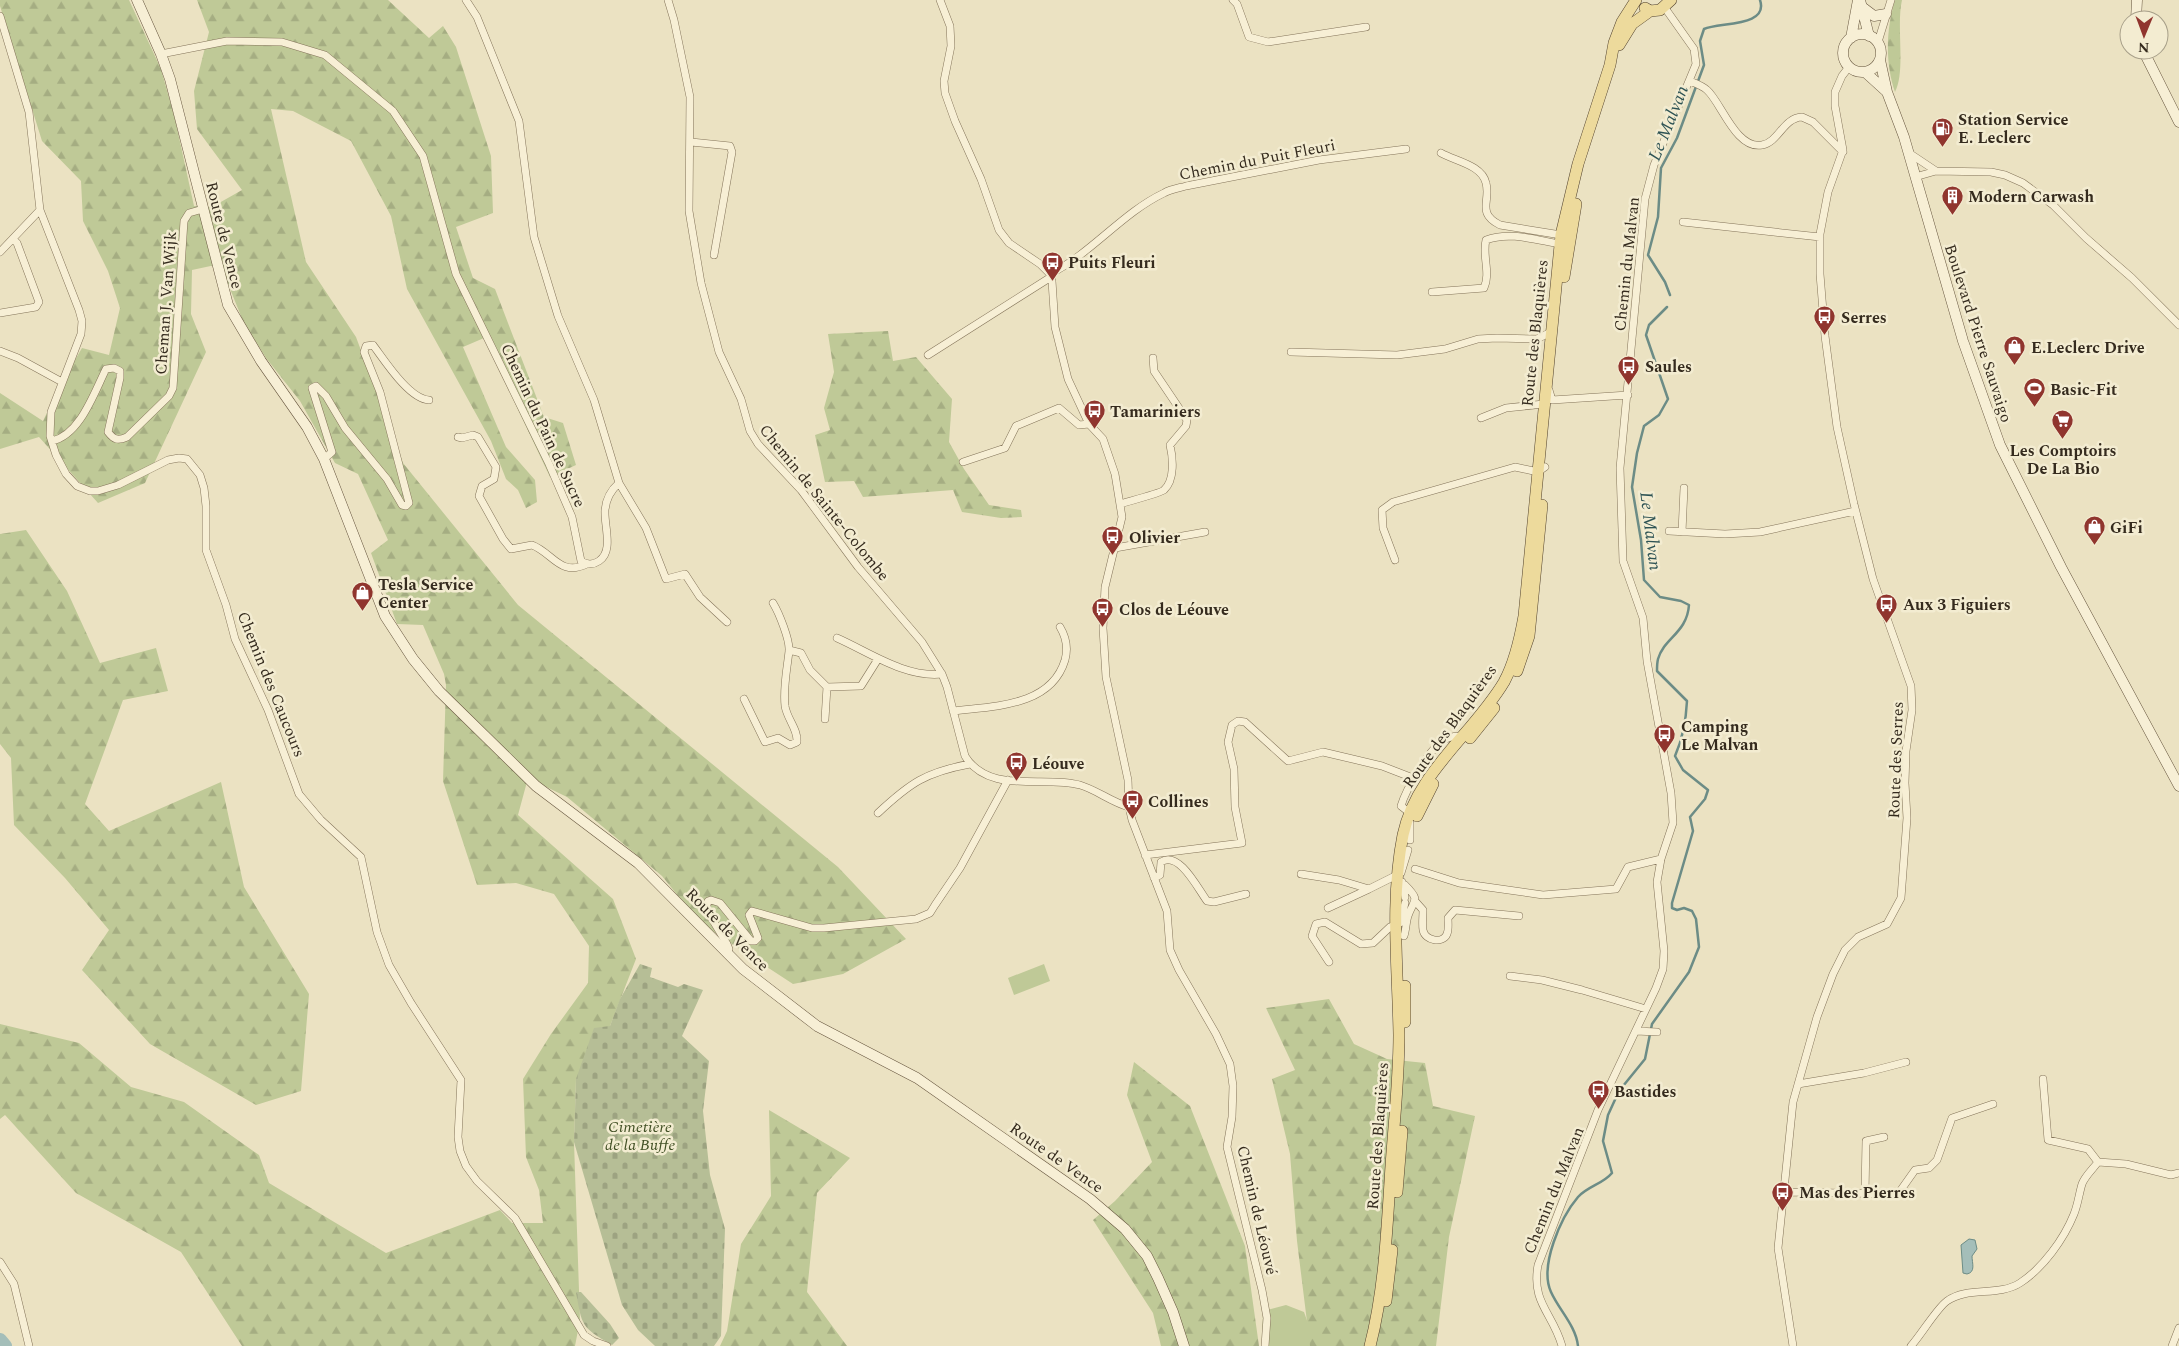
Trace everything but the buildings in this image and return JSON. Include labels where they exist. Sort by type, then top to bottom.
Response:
[{"type":"main road","name":"Route de Vence","points":[[136,0],[161,54],[170,79],[228,305],[261,361],[307,427],[324,459],[385,616],[413,659],[439,691],[536,786],[638,862],[727,954],[804,1018],[835,1037],[885,1060],[917,1078],[1106,1211],[1136,1241],[1147,1256],[1166,1294],[1184,1346]]},
{"type":"main road","points":[[1610,65],[1614,43],[1622,22],[1637,0],[1650,11]]},
{"type":"main road","points":[[1860,2],[1874,16],[1886,14]]},
{"type":"main road","points":[[1860,2],[1873,39],[1881,49],[1880,60],[1874,68],[1864,72],[1849,67],[1843,52],[1851,38],[1860,2]]},
{"type":"main road","points":[[1610,65],[1632,24],[1650,11],[1668,4]]},
{"type":"main road","points":[[1851,38],[1861,34],[1873,39]]},
{"type":"main road","name":"Boulevard Pierre Sauvaigo","points":[[1880,60],[1887,92],[1908,152],[1963,341],[2000,445],[2060,567],[2179,786]]},
{"type":"main road","points":[[2148,60],[2179,122]]},
{"type":"main road","name":"Route des Blaquières","points":[[1548,402],[1549,354],[1560,240],[1578,164],[1599,94],[1610,65]]},
{"type":"main road","name":"Boulevard Pierre Sauvaigo","points":[[1864,72],[1887,92]]},
{"type":"main road","name":"Route des Blaquières","points":[[1378,1346],[1390,1275],[1400,1165],[1405,1066],[1404,936],[1408,900],[1405,885],[1409,845],[1414,823],[1428,791],[1506,693],[1524,655],[1529,636],[1533,606],[1548,402],[1567,248],[1589,129]]},
{"type":"main road","name":"Route des Blaquières","points":[[1370,1346],[1377,1313],[1388,1223],[1398,1078],[1397,925],[1399,874],[1403,838],[1418,793],[1464,736],[1505,680],[1517,650],[1524,616],[1542,469]]},
{"type":"street","points":[[466,0],[477,17],[519,121],[534,236],[558,316],[594,400],[620,483],[646,528],[666,579],[685,574],[700,597],[727,622]]},
{"type":"street","name":"Chemin de Sainte-Colombe","points":[[668,0],[687,75],[690,96],[689,211],[701,283],[719,352],[736,386],[750,430],[758,444],[801,490],[858,567],[922,642],[942,674],[953,711]]},
{"type":"street","points":[[940,0],[950,26],[951,46],[944,81],[945,93],[955,121],[985,188],[999,230],[1009,243],[1049,274]]},
{"type":"street","points":[[1233,0],[1237,4],[1249,37],[1268,42],[1366,27]]},
{"type":"street","points":[[1873,39],[1891,0]]},
{"type":"street","name":"Chemin du Malvan","points":[[1562,1346],[1558,1333],[1537,1294],[1535,1278],[1538,1265],[1598,1110],[1663,970],[1664,951],[1657,882],[1661,859],[1673,822],[1671,794],[1648,661],[1643,618],[1623,561],[1620,468],[1641,232],[1646,198],[1654,165],[1696,64],[1694,49],[1668,4]]},
{"type":"street","name":"Chemin des Caucours","points":[[0,16],[29,112],[40,210],[82,321],[81,334],[52,412],[50,424],[56,455],[66,474],[77,486],[90,491],[98,491],[118,485],[168,460],[179,458],[187,459],[200,475],[206,506],[206,550],[226,605],[235,639],[268,710],[300,794],[320,820],[362,857],[377,932],[389,965],[411,1003],[461,1080],[458,1137],[460,1152],[466,1166],[477,1181],[515,1218],[584,1335],[593,1341],[607,1346]]},
{"type":"street","name":"Chemin du Pain de Sucre","points":[[161,54],[226,42],[282,42],[325,55],[393,111],[423,156],[456,274],[549,464],[572,518],[581,561],[587,564],[595,564],[604,558],[607,551],[605,508],[612,489],[620,483]]},
{"type":"street","name":"Route des Serres","points":[[1793,1346],[1778,1248],[1793,1102],[1807,1050],[1833,974],[1845,950],[1858,937],[1887,924],[1901,898],[1908,818],[1905,783],[1906,751],[1912,710],[1911,686],[1876,588],[1837,427],[1826,345],[1820,274],[1820,237],[1828,192],[1843,152],[1834,99],[1837,86],[1849,67]]},
{"type":"street","points":[[1690,81],[1706,88],[1727,121],[1743,138],[1752,143],[1761,146],[1767,143],[1790,121],[1802,117],[1812,121],[1843,152]]},
{"type":"street","points":[[1831,139],[1837,138],[1840,132]]},
{"type":"street","points":[[691,142],[730,146],[732,152],[714,255]]},
{"type":"street","name":"Chemin du Puit Fleuri","points":[[928,355],[1092,246],[1144,205],[1165,192],[1186,186],[1319,160],[1406,150]]},
{"type":"street","points":[[1441,152],[1455,160],[1469,164],[1481,175],[1486,183],[1485,204],[1488,215],[1493,221],[1500,225],[1560,240]]},
{"type":"street","points":[[1908,152],[1936,171]]},
{"type":"street","points":[[1915,177],[1936,171],[1997,172],[2014,178],[2053,205],[2086,238],[2132,278],[2179,325]]},
{"type":"street","name":"Cheman J. Van Wijk","points":[[52,441],[69,434],[78,423],[106,369],[114,368],[120,371],[108,432],[112,438],[119,440],[127,437],[168,396],[173,388],[184,221],[189,213],[203,209]]},
{"type":"street","points":[[0,252],[40,210]]},
{"type":"street","points":[[1683,222],[1820,237]]},
{"type":"street","points":[[1432,292],[1484,288],[1487,280],[1486,240],[1510,236],[1560,240]]},
{"type":"street","points":[[0,313],[36,307],[39,302],[14,239]]},
{"type":"street","name":"Chemin de Léouvé","points":[[1049,274],[1055,328],[1068,378],[1089,424],[1102,439],[1116,474],[1122,517],[1105,587],[1104,655],[1106,677],[1128,780],[1129,807],[1145,856],[1167,911],[1170,950],[1179,970],[1216,1034],[1230,1064],[1233,1086],[1232,1117],[1227,1147],[1262,1290],[1267,1318],[1265,1346]]},
{"type":"street","points":[[1291,352],[1397,355],[1445,348],[1478,339],[1537,340],[1551,332]]},
{"type":"street","points":[[324,459],[332,452],[312,388],[316,386],[326,396],[345,428],[387,479],[402,505],[406,506],[409,504],[380,392],[364,352],[366,346],[373,345],[398,378],[421,399],[429,400]]},
{"type":"street","points":[[0,351],[18,358],[62,382]]},
{"type":"street","points":[[1120,504],[1163,492],[1168,485],[1172,471],[1173,459],[1170,446],[1186,426],[1187,420],[1154,371],[1153,358]]},
{"type":"street","points":[[1481,418],[1506,408],[1548,402],[1628,395]]},
{"type":"street","points":[[963,462],[1005,448],[1016,426],[1059,408],[1079,425],[1089,424]]},
{"type":"street","points":[[458,437],[473,434],[478,437],[496,467],[494,478],[482,486],[479,496],[510,549],[532,545],[566,567],[580,568],[587,564]]},
{"type":"street","points":[[1395,560],[1383,528],[1382,510],[1393,502],[1515,468],[1542,469]]},
{"type":"street","points":[[1682,532],[1684,488]]},
{"type":"street","points":[[1670,531],[1725,534],[1760,532],[1856,511]]},
{"type":"street","points":[[1115,548],[1205,532]]},
{"type":"street","points":[[744,699],[765,742],[778,738],[790,745],[798,742],[785,705],[784,681],[789,650],[779,613],[774,603]]},
{"type":"street","points":[[1060,627],[1066,643],[1066,656],[1063,667],[1049,687],[1024,700],[953,711],[965,756],[970,764],[978,770],[1008,780],[1077,785],[1129,807]]},
{"type":"street","points":[[837,638],[878,659],[919,674],[942,674]]},
{"type":"street","points":[[789,650],[802,653],[810,670],[827,687],[861,686],[878,659]]},
{"type":"street","points":[[825,719],[827,687]]},
{"type":"street","points":[[1145,856],[1242,843],[1235,807],[1234,769],[1228,742],[1232,725],[1238,721],[1246,722],[1288,761],[1324,752],[1382,766],[1413,778]]},
{"type":"street","points":[[1410,813],[1401,806],[1405,791],[1413,778],[1443,741],[1451,736],[1464,736]]},
{"type":"street","points":[[878,813],[912,783],[929,774],[970,764]]},
{"type":"street","points":[[727,954],[727,944],[706,909],[708,901],[712,900],[720,904],[751,941],[755,941],[758,938],[750,921],[749,915],[752,911],[812,928],[916,919],[930,913],[960,868],[1008,780]]},
{"type":"street","points":[[1328,908],[1399,874],[1402,870],[1409,845],[1410,813],[1415,809],[1423,793],[1428,791]]},
{"type":"street","points":[[1154,878],[1160,875],[1161,862],[1170,858],[1183,867],[1207,902],[1246,894]]},
{"type":"street","points":[[1415,869],[1459,883],[1543,895],[1616,888],[1628,867],[1661,859]]},
{"type":"street","points":[[1301,874],[1339,880],[1369,889]]},
{"type":"street","points":[[1399,874],[1408,900],[1423,910],[1423,932],[1427,938],[1433,940],[1445,937],[1448,932],[1448,918],[1455,910],[1518,916]]},
{"type":"street","points":[[1329,962],[1312,936],[1316,924],[1325,922],[1360,944],[1373,943],[1390,927],[1400,923],[1408,900]]},
{"type":"street","points":[[1397,925],[1401,930],[1401,969],[1404,975]]},
{"type":"street","points":[[1510,976],[1542,980],[1646,1009]]},
{"type":"street","points":[[1636,1031],[1657,1032]]},
{"type":"street","points":[[1798,1084],[1864,1073],[1906,1062]]},
{"type":"street","points":[[2043,1079],[2048,1140],[2088,1149],[2098,1162],[2126,1164],[2171,1175],[2179,1173]]},
{"type":"street","points":[[1785,1192],[1898,1194],[1916,1170],[1933,1166],[1937,1160],[1948,1123],[1952,1118],[1993,1104]]},
{"type":"street","points":[[1864,1194],[1866,1141],[1884,1137]]},
{"type":"street","points":[[1911,1346],[1941,1306],[1948,1300],[1975,1292],[2000,1291],[2020,1283],[2050,1255],[2064,1234],[2075,1212],[2083,1183],[2098,1162]]},
{"type":"street","points":[[0,1262],[14,1284],[29,1346]]},
{"type":"street","points":[[2172,1346],[2179,1328]]},
{"type":"green space","points":[[0,0],[129,0],[161,69],[175,119],[194,206],[212,207],[242,190],[197,129],[194,91],[209,32],[197,0],[388,0],[429,38],[443,26],[456,47],[491,156],[493,213],[456,227],[473,278],[495,289],[544,417],[563,423],[576,465],[550,477],[484,338],[463,347],[506,447],[535,480],[537,502],[526,508],[518,490],[506,479],[491,441],[407,289],[391,216],[351,141],[293,111],[271,109],[306,262],[356,337],[403,463],[518,605],[838,867],[906,939],[843,974],[793,984],[700,923],[662,876],[567,797],[528,778],[518,815],[613,899],[636,959],[610,1026],[576,1079],[574,1142],[580,1320],[575,1346],[242,1346],[181,1252],[76,1193],[5,1115],[0,1119],[0,1024],[79,1043],[131,1087],[184,1102],[259,1155],[269,1183],[386,1253],[500,1210],[512,1223],[543,1223],[539,1190],[526,1157],[523,1079],[551,1034],[588,983],[589,946],[554,894],[516,883],[477,885],[443,781],[446,685],[444,674],[423,625],[397,624],[371,553],[388,540],[358,474],[335,463],[300,401],[266,358],[243,321],[220,264],[192,270],[191,314],[206,352],[145,483],[98,503],[39,437],[0,449],[0,393],[43,421],[62,382],[82,348],[109,355],[120,308],[108,271],[83,221],[81,181],[42,141],[0,6]]},
{"type":"green space","points":[[1895,0],[1902,0],[1900,11],[1900,72],[1895,92],[1888,58],[1888,34]]},
{"type":"green space","points":[[888,331],[893,361],[916,357],[952,399],[949,442],[964,469],[989,505],[1021,510],[1022,517],[1001,518],[962,512],[953,490],[863,497],[854,481],[825,482],[815,435],[830,430],[824,408],[834,372],[828,334]]},
{"type":"green space","points":[[26,530],[67,591],[100,663],[156,648],[168,691],[123,700],[85,804],[109,831],[221,782],[244,887],[309,994],[301,1091],[256,1105],[150,1044],[82,970],[109,930],[65,878],[14,825],[11,758],[0,744],[0,534]]},
{"type":"green space","name":"Cimetière de la Buffe","points":[[640,964],[652,968],[650,977],[678,987],[684,984],[703,990],[682,1036],[709,1061],[703,1111],[710,1175],[725,1229],[721,1336],[714,1346],[655,1346],[638,1330],[622,1305],[574,1142],[576,1079],[594,1028],[610,1026],[620,999]]},
{"type":"green space","points":[[1044,964],[1050,981],[1014,995],[1008,978]]},
{"type":"green space","points":[[1329,999],[1354,1044],[1387,1059],[1425,1063],[1433,1106],[1475,1116],[1449,1237],[1436,1346],[1310,1346],[1297,1241],[1290,1154],[1272,1079],[1295,1070],[1266,1008]]},
{"type":"green space","points":[[1134,1062],[1190,1106],[1245,1246],[1259,1346],[1161,1346],[1153,1313],[1093,1220],[1115,1201],[1152,1162],[1127,1095]]},
{"type":"green space","points":[[769,1110],[850,1158],[817,1193],[807,1292],[847,1346],[720,1346],[727,1331],[741,1244],[771,1196]]},
{"type":"green space","points":[[576,1292],[581,1292],[610,1324],[619,1338],[612,1345],[594,1334],[585,1324],[580,1312]]},
{"type":"green space","points":[[1286,1305],[1304,1312],[1316,1346],[1262,1346],[1263,1311]]},
{"type":"water","points":[[1969,1239],[1975,1240],[1977,1249],[1972,1256],[1973,1269],[1967,1274],[1963,1273],[1961,1245]]},
{"type":"waterway","name":"Le Malvan","points":[[1670,295],[1665,282],[1648,255],[1658,217],[1661,168],[1677,138],[1704,65],[1700,41],[1704,29],[1750,19],[1757,15],[1761,9],[1760,0]]},
{"type":"waterway","name":"Le Malvan","points":[[1578,1346],[1574,1332],[1554,1299],[1548,1281],[1548,1269],[1554,1242],[1565,1217],[1578,1197],[1612,1173],[1603,1141],[1608,1115],[1619,1091],[1645,1059],[1652,1024],[1689,972],[1699,947],[1696,919],[1692,911],[1684,908],[1677,910],[1672,908],[1672,903],[1693,831],[1690,817],[1705,799],[1708,790],[1683,770],[1675,756],[1684,729],[1687,701],[1657,671],[1661,652],[1680,629],[1689,605],[1681,601],[1660,597],[1644,580],[1641,540],[1632,487],[1637,453],[1644,426],[1659,415],[1668,399],[1646,335],[1649,325],[1667,307]]},
{"type":"waterway","points":[[0,1340],[5,1346]]},
{"type":"place","name":"Station Service E. Leclerc","points":[[1942,147]]},
{"type":"place","name":"Modern Carwash","points":[[1952,215]]},
{"type":"place","name":"Puits Fleuri","points":[[1052,281]]},
{"type":"place","name":"Serres","points":[[1825,336]]},
{"type":"place","name":"E.Leclerc Drive","points":[[2015,366]]},
{"type":"place","name":"Saules","points":[[1629,385]]},
{"type":"place","name":"Basic-Fit","points":[[2034,408]]},
{"type":"place","name":"Tamariniers","points":[[1094,430]]},
{"type":"place","name":"Les Comptoirs De La Bio","points":[[2063,440]]},
{"type":"place","name":"GiFi","points":[[2094,546]]},
{"type":"place","name":"Olivier","points":[[1113,556]]},
{"type":"place","name":"Tesla Service Center","points":[[362,612]]},
{"type":"place","name":"Aux 3 Figuiers","points":[[1887,623]]},
{"type":"place","name":"Clos de Léouve","points":[[1103,628]]},
{"type":"place","name":"Camping Le Malvan","points":[[1665,754]]},
{"type":"place","name":"Léouve","points":[[1016,782]]},
{"type":"place","name":"Collines","points":[[1132,820]]},
{"type":"place","name":"Bastides","points":[[1598,1110]]},
{"type":"place","name":"Mas des Pierres","points":[[1783,1211]]}]
